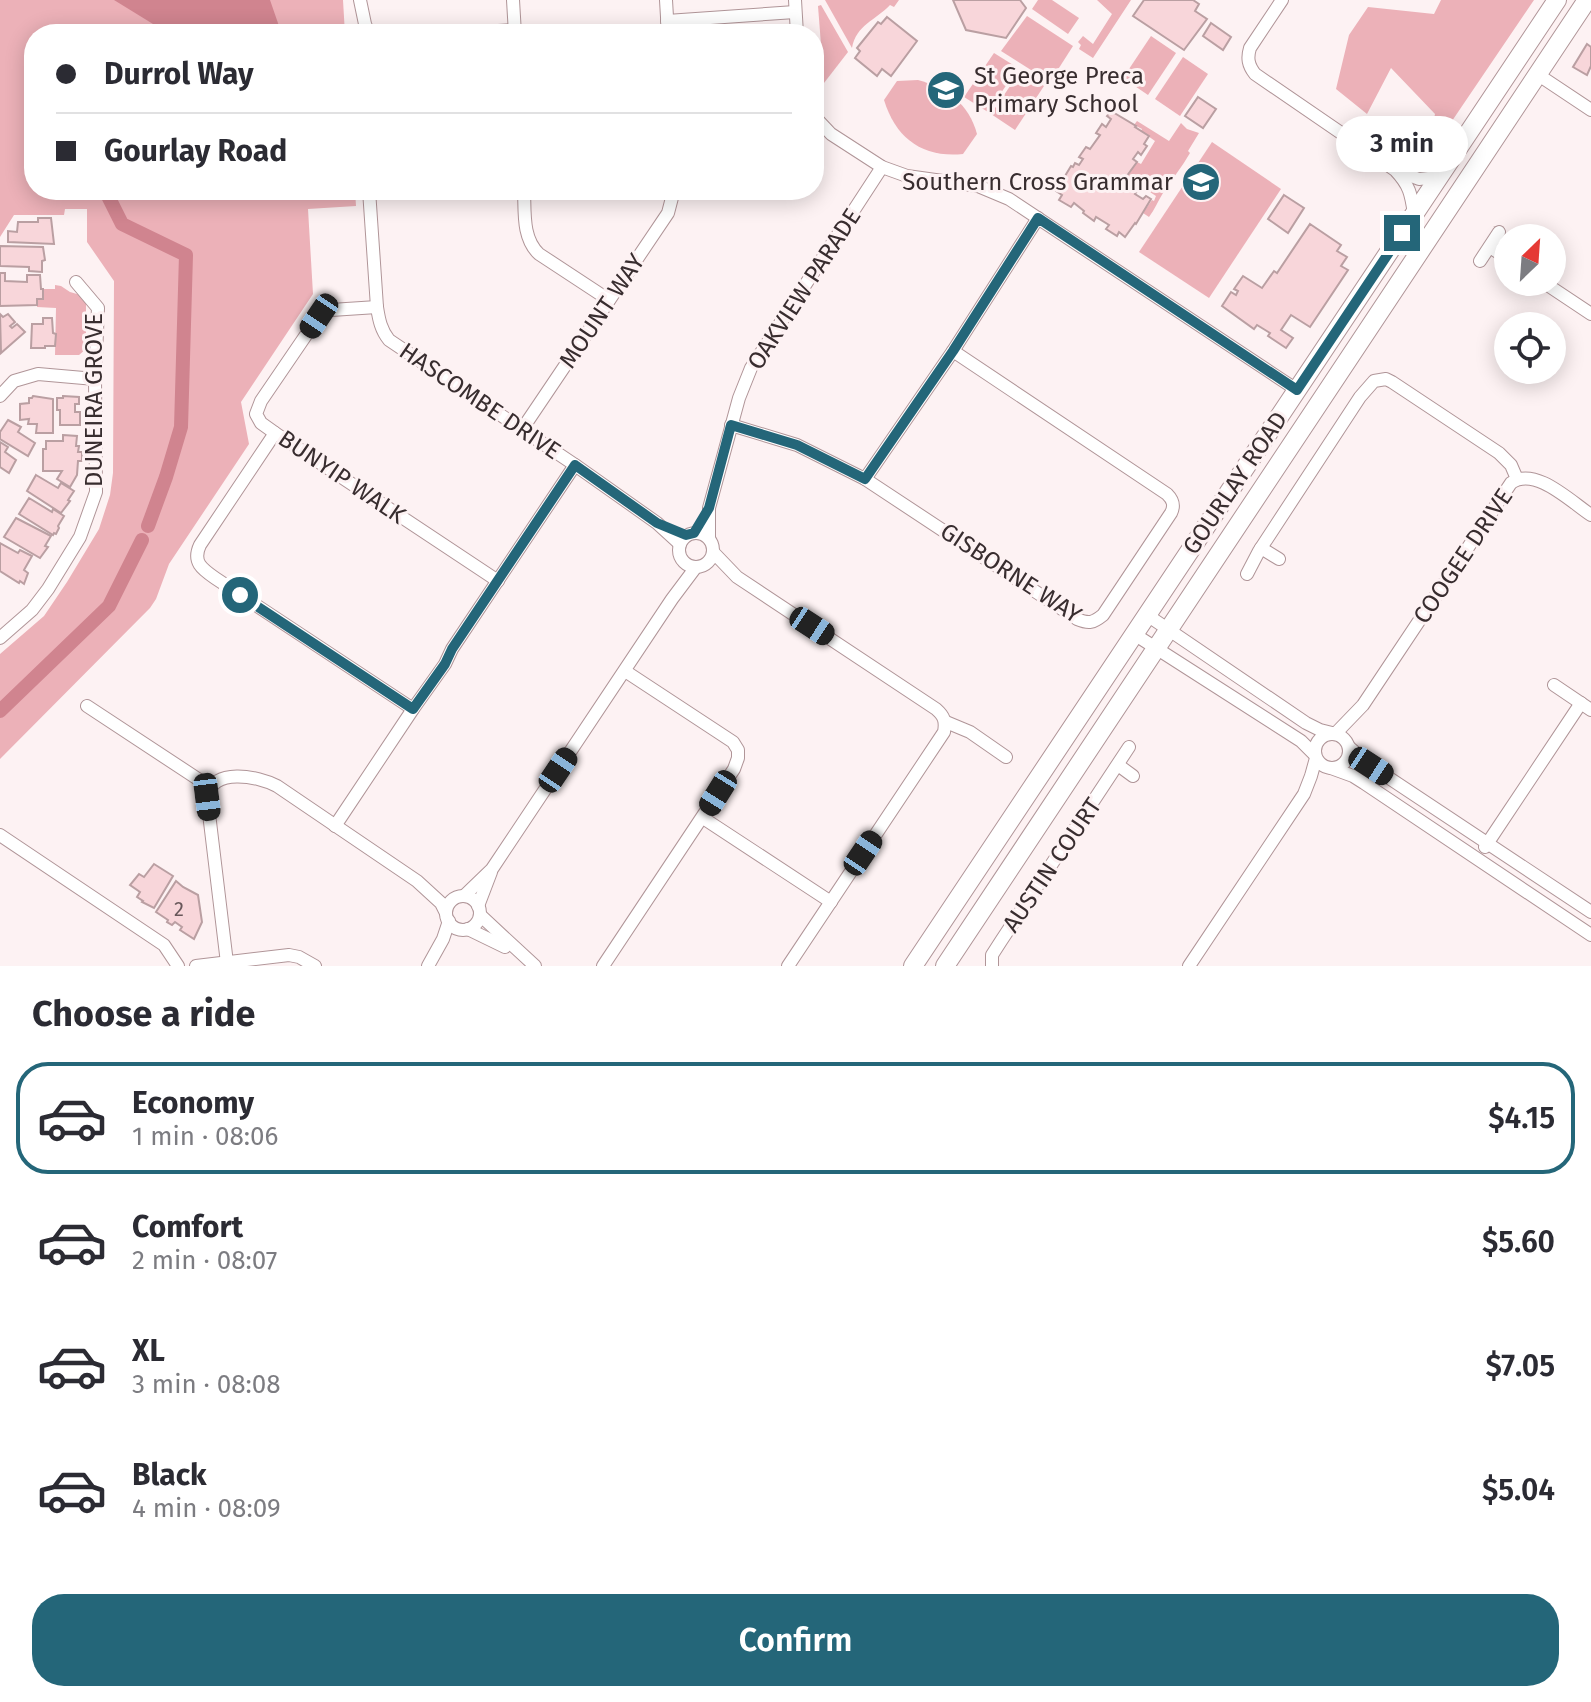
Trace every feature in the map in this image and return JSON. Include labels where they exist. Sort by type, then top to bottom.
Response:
[{"type":"main road","name":"GOURLAY ROAD","points":[[913,966],[1557,0]]},
{"type":"main road","name":"GOURLAY ROAD","points":[[945,966],[1587,0]]},
{"type":"main road","points":[[1297,390],[1318,404]]},
{"type":"street","points":[[360,0],[365,24]]},
{"type":"street","points":[[513,0],[514,24]]},
{"type":"street","points":[[666,0],[668,24]]},
{"type":"street","points":[[1282,0],[1250,48],[1250,68],[1395,170],[1411,193],[1414,214]]},
{"type":"street","points":[[691,24],[795,6]]},
{"type":"street","points":[[1537,74],[1591,110]]},
{"type":"street","points":[[824,127],[882,167],[907,176],[978,186],[1009,199],[1297,390]]},
{"type":"street","name":"OAKVIEW PARADE","points":[[709,538],[709,508],[739,398],[751,368],[882,167]]},
{"type":"street","points":[[1395,170],[1419,179],[1438,177]]},
{"type":"street","name":"HASCOMBE DRIVE","points":[[370,200],[379,322],[389,340],[523,428],[657,523],[687,537]]},
{"type":"street","points":[[524,200],[526,234],[531,246],[609,300]]},
{"type":"street","name":"MOUNT WAY","points":[[523,428],[668,213],[671,200]]},
{"type":"street","points":[[865,479],[953,351],[1038,218]]},
{"type":"street","points":[[1480,261],[1494,240]]},
{"type":"street","points":[[1490,247],[1494,250]]},
{"type":"street","name":"DUNEIRA GROVE","points":[[0,638],[32,610],[48,589],[80,537],[96,492],[98,308],[76,282]]},
{"type":"street","points":[[1564,296],[1591,314]]},
{"type":"street","name":"BUNYIP WALK","points":[[377,307],[331,310],[319,316],[258,407],[258,420],[498,581]]},
{"type":"street","name":"GISBORNE WAY","points":[[731,425],[797,445],[865,479],[1077,619],[1088,624],[1096,622],[1171,513],[1172,499],[953,351]]},
{"type":"street","points":[[0,396],[14,381],[38,374],[95,379]]},
{"type":"street","points":[[1247,574],[1364,390],[1374,381],[1386,379],[1392,382],[1499,453],[1511,465],[1517,479]]},
{"type":"street","points":[[275,433],[200,545],[196,553],[197,563],[413,709]]},
{"type":"street","points":[[335,826],[575,465]]},
{"type":"street","name":"COOGEE DRIVE","points":[[1334,734],[1363,705],[1511,483],[1531,477],[1591,515]]},
{"type":"street","name":"OAKVIEW PARADE","points":[[687,537],[709,508]]},
{"type":"street","points":[[705,535],[709,538],[713,547],[709,562],[691,567],[683,561],[679,553],[687,537],[705,535]]},
{"type":"street","points":[[1261,548],[1279,559]]},
{"type":"street","points":[[713,552],[737,577],[936,709],[946,722],[970,732],[1006,757]]},
{"type":"street","points":[[672,599],[683,561]]},
{"type":"street","points":[[700,566],[737,577]]},
{"type":"street","points":[[429,964],[443,939],[450,903],[462,897],[492,869],[672,599],[700,566]]},
{"type":"street","points":[[1147,615],[1306,723],[1343,738],[1371,766],[1591,912]]},
{"type":"street","points":[[1134,634],[1301,741],[1321,764],[1353,776],[1591,935]]},
{"type":"street","points":[[603,966],[703,818],[738,758],[733,742],[625,671]]},
{"type":"street","points":[[1477,859],[1586,706],[1554,685]]},
{"type":"street","name":"COOGEE DRIVE","points":[[1349,746],[1363,705]]},
{"type":"street","points":[[87,706],[210,787]]},
{"type":"street","points":[[788,966],[944,732],[946,722]]},
{"type":"street","points":[[1189,966],[1304,794],[1318,740],[1327,734],[1334,734]]},
{"type":"street","points":[[1304,794],[1330,768],[1345,762],[1349,746]]},
{"type":"street","name":"AUSTIN COURT","points":[[992,966],[992,955],[1129,747]]},
{"type":"street","points":[[1118,765],[1133,776]]},
{"type":"street","points":[[227,963],[207,797],[216,781],[247,776],[277,786],[417,881],[441,903],[455,928],[519,953]]},
{"type":"street","points":[[703,818],[831,902]]},
{"type":"street","points":[[0,835],[164,945],[178,966]]},
{"type":"street","points":[[429,964],[476,924],[492,869]]},
{"type":"street","points":[[417,881],[473,899],[479,911],[535,966]]},
{"type":"street","points":[[196,966],[289,955],[315,966]]},
{"type":"shaded area","points":[[0,0],[343,0],[344,24],[24,24],[24,200],[356,200],[356,206],[308,209],[313,294],[241,402],[249,444],[169,564],[156,599],[0,759],[0,654],[44,616],[99,529],[110,495],[113,473],[114,281],[87,242],[87,209],[65,209],[64,215],[14,215],[0,237]]},
{"type":"shaded area","points":[[114,0],[270,0],[278,24],[153,24]]},
{"type":"shaded area","points":[[825,0],[899,0],[894,7],[890,5],[862,28],[852,48]]},
{"type":"shaded area","points":[[1038,0],[1052,0],[1079,18],[1068,34],[1032,9]]},
{"type":"shaded area","points":[[1097,0],[1131,0],[1093,58],[1079,49],[1081,45],[1078,42],[1083,36],[1093,44],[1112,14]]},
{"type":"shaded area","points":[[1441,0],[1534,0],[1426,156],[1435,114],[1391,68],[1367,114],[1336,89],[1349,35],[1368,7],[1434,14]]},
{"type":"shaded area","points":[[821,5],[848,52],[824,83],[824,24],[819,24],[818,6]]},
{"type":"shaded area","points":[[1027,16],[1073,46],[1050,82],[1001,51]]},
{"type":"shaded area","points":[[1151,36],[1176,53],[1148,95],[1123,78]]},
{"type":"shaded area","points":[[994,53],[1018,68],[988,112],[964,97]]},
{"type":"shaded area","points":[[1183,57],[1208,74],[1180,116],[1155,99]]},
{"type":"shaded area","points":[[1021,70],[1044,86],[1015,130],[991,114]]},
{"type":"shaded area","points":[[918,80],[947,93],[968,114],[977,134],[963,154],[935,153],[924,149],[904,135],[889,114],[884,100],[897,81]]},
{"type":"shaded area","points":[[1137,121],[1169,141],[1181,123],[1199,133],[1188,151],[1190,153],[1149,217],[1143,213],[1156,196],[1127,177],[1137,162],[1141,164],[1155,141],[1134,125]]},
{"type":"shaded area","points":[[1212,142],[1281,189],[1209,298],[1139,252]]},
{"type":"shaded area","points":[[55,285],[86,298],[86,349],[79,355],[55,355],[56,308],[37,307],[37,299],[44,299],[44,289],[55,289]]},
{"type":"building","points":[[953,0],[1020,0],[1026,8],[1006,38],[966,30]]},
{"type":"building","points":[[1144,0],[1193,0],[1199,4],[1195,11],[1207,19],[1184,50],[1133,16]]},
{"type":"building","points":[[887,17],[917,41],[891,76],[882,69],[877,76],[855,58],[860,51],[857,48],[878,22],[881,24]]},
{"type":"building","points":[[1211,23],[1231,37],[1223,50],[1203,36]]},
{"type":"building","points":[[1587,44],[1591,47],[1591,66],[1587,75],[1573,67]]},
{"type":"building","points":[[1198,97],[1216,109],[1203,128],[1185,116]]},
{"type":"building","points":[[1111,111],[1149,136],[1144,144],[1147,146],[1141,155],[1138,152],[1133,159],[1137,162],[1121,184],[1127,188],[1129,184],[1138,190],[1135,194],[1143,199],[1146,196],[1151,199],[1125,237],[1106,229],[1109,225],[1096,217],[1094,221],[1074,203],[1071,207],[1059,200],[1062,195],[1056,191],[1071,166],[1075,163],[1079,165],[1083,159],[1079,157],[1086,147],[1090,149],[1100,135],[1096,133],[1102,124],[1106,127]]},
{"type":"building","points":[[1284,195],[1304,208],[1288,233],[1268,219]]},
{"type":"building","points":[[38,218],[51,218],[54,244],[8,242],[8,231],[17,232],[18,222],[38,222]]},
{"type":"building","points":[[1310,224],[1341,245],[1337,251],[1347,257],[1341,266],[1348,270],[1310,327],[1291,315],[1281,330],[1293,338],[1286,348],[1268,336],[1270,333],[1257,325],[1254,329],[1222,306],[1231,292],[1236,295],[1238,291],[1234,289],[1243,276],[1262,288],[1274,271],[1277,273]]},
{"type":"building","points":[[0,246],[43,247],[45,260],[42,261],[42,272],[29,271],[29,267],[0,266]]},
{"type":"building","points":[[0,273],[5,273],[5,281],[27,282],[27,275],[40,275],[43,299],[37,299],[37,305],[0,306]]},
{"type":"building","points":[[0,314],[3,317],[8,314],[15,322],[10,326],[12,328],[17,324],[25,332],[1,353]]},
{"type":"building","points":[[43,318],[52,318],[55,346],[31,348],[32,324],[43,324]]},
{"type":"building","points":[[79,397],[75,412],[80,412],[80,425],[60,425],[57,398]]},
{"type":"building","points":[[29,398],[53,399],[53,433],[36,433],[37,424],[28,424],[29,419],[20,420],[20,404],[29,403]]},
{"type":"building","points":[[8,420],[21,427],[18,432],[35,443],[28,456],[0,439],[0,432]]},
{"type":"building","points":[[63,435],[77,436],[76,446],[79,446],[78,452],[82,452],[82,461],[78,461],[77,475],[70,487],[57,479],[62,471],[43,471],[46,441],[63,441]]},
{"type":"building","points":[[0,442],[8,447],[5,452],[16,460],[9,473],[0,467]]},
{"type":"building","points":[[36,475],[58,488],[61,483],[74,491],[61,513],[27,491]]},
{"type":"building","points":[[29,498],[64,516],[56,534],[19,514]]},
{"type":"building","points":[[16,518],[51,536],[40,558],[4,537]]},
{"type":"building","points":[[0,543],[18,553],[20,550],[32,556],[24,570],[28,573],[24,584],[0,571]]},
{"type":"building","points":[[154,864],[173,876],[154,908],[142,902],[137,897],[140,892],[130,885],[139,874],[144,877]]},
{"type":"building","points":[[176,881],[198,895],[202,922],[194,939],[180,930],[182,927],[175,922],[172,925],[156,912]]},
{"type":"waterway","points":[[110,200],[122,224],[186,255],[181,427],[148,526]]},
{"type":"waterway","points":[[0,711],[109,606],[142,540]]},
{"type":"place","name":"St George Preca Primary School","points":[[946,90]]},
{"type":"place","name":"Southern Cross Grammar","points":[[1201,182]]},
{"type":"route","points":[[240,595],[413,709],[575,465],[657,523],[686,535],[694,533],[709,508],[731,425],[797,445],[865,479],[953,351],[1038,218],[1297,390],[1402,233]]}]
